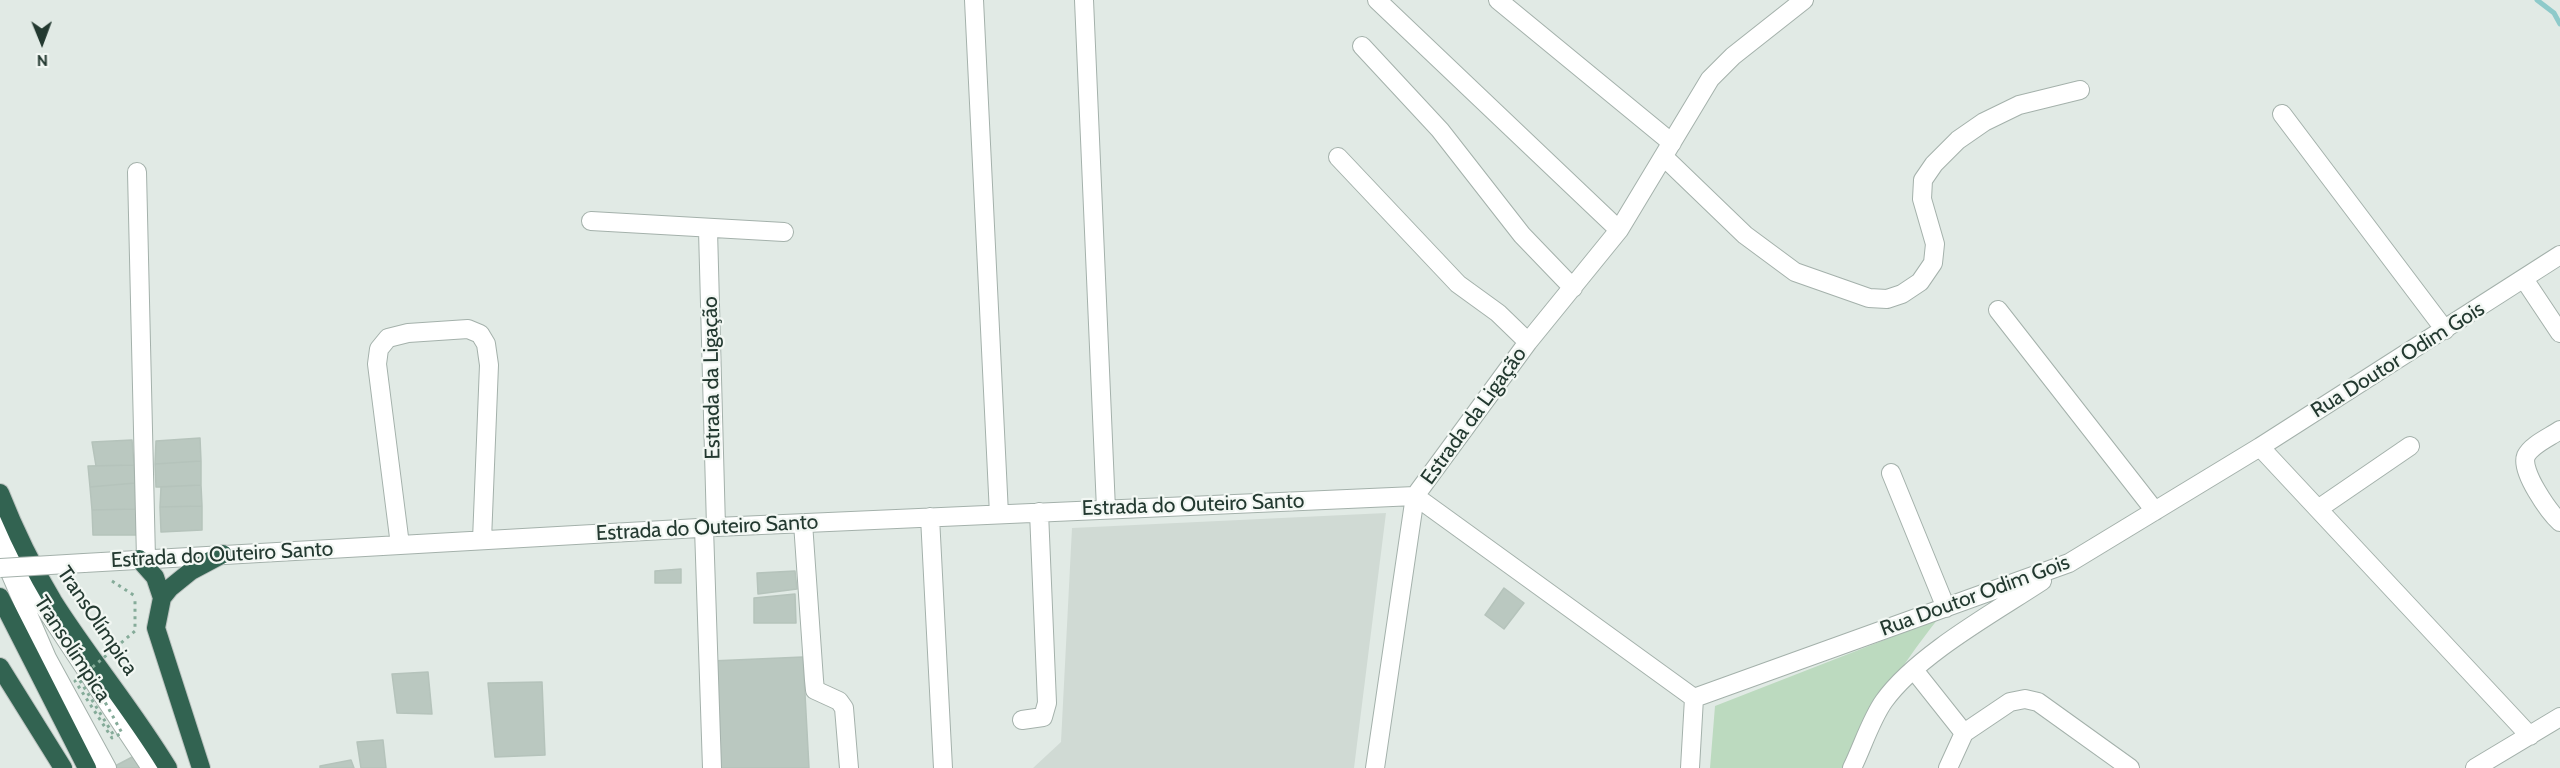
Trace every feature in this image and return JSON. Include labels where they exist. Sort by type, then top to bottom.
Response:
[{"type":"highway","name":"TransOlímpica","points":[[0,493],[16,532],[54,603],[137,718],[168,768]]},
{"type":"highway","points":[[162,598],[180,579],[223,555]]},
{"type":"highway","points":[[143,559],[155,577],[162,598],[156,628],[201,768]]},
{"type":"highway","name":"TransOlímpica","points":[[0,597],[87,768]]},
{"type":"highway","points":[[0,667],[63,768]]},
{"type":"street","points":[[974,0],[999,514]]},
{"type":"street","points":[[1084,0],[1106,509]]},
{"type":"street","points":[[1377,0],[1619,230]]},
{"type":"street","points":[[1498,0],[1668,150],[1745,236],[1796,272],[1869,298],[1887,299],[1902,294],[1920,282],[1934,263],[1935,244],[1922,199],[1923,180],[1934,164],[1958,140],[1984,122],[2019,105],[2080,90]]},
{"type":"street","name":"Estrada da Ligação","points":[[1375,768],[1415,496],[1528,342],[1619,230],[1710,79],[1733,56],[1804,0]]},
{"type":"street","points":[[1362,46],[1440,130],[1522,235],[1573,288]]},
{"type":"street","points":[[2282,114],[2445,330]]},
{"type":"street","points":[[1338,157],[1458,284],[1498,313],[1528,342]]},
{"type":"street","points":[[137,172],[143,559]]},
{"type":"street","points":[[591,221],[708,230],[784,232]]},
{"type":"street","name":"Estrada da Ligação","points":[[708,230],[712,768]]},
{"type":"street","name":"Rua Doutor Odim Gois","points":[[1694,698],[2069,563],[2260,447],[2560,255]]},
{"type":"street","points":[[2524,279],[2560,333]]},
{"type":"street","points":[[1998,310],[2155,511]]},
{"type":"street","points":[[400,545],[376,364],[379,349],[388,338],[468,329],[480,334],[486,344],[489,365],[482,540]]},
{"type":"street","points":[[2560,430],[2527,454],[2526,468],[2540,497],[2560,522]]},
{"type":"street","points":[[2318,509],[2410,446]]},
{"type":"street","points":[[2260,447],[2530,736]]},
{"type":"street","points":[[1891,473],[1946,608]]},
{"type":"street","points":[[1415,496],[1694,698],[1690,768]]},
{"type":"street","name":"Estrada do Outeiro Santo","points":[[0,568],[710,527],[1415,496]]},
{"type":"street","points":[[1022,720],[1042,717],[1047,703],[1039,512]]},
{"type":"street","points":[[930,517],[943,768]]},
{"type":"street","points":[[803,523],[815,690],[839,700],[844,708],[849,768]]},
{"type":"street","name":"Transolímpica","points":[[0,526],[37,596],[151,768]]},
{"type":"street","name":"Transolímpica","points":[[0,550],[47,658],[107,768]]},
{"type":"street","points":[[1852,768],[1883,701],[1914,670],[1963,633],[2069,563]]},
{"type":"street","points":[[1914,670],[1964,733]]},
{"type":"street","points":[[1948,768],[1964,733],[2010,702],[2025,699],[2038,702],[2104,760],[2130,768]]},
{"type":"street","points":[[2475,768],[2560,717]]},
{"type":"path","points":[[113,734],[79,679],[75,681],[112,738],[122,732],[88,670],[135,631],[135,598]]},
{"type":"shaded area","points":[[1386,513],[1354,768],[1033,768],[1061,742],[1072,528]]},
{"type":"green space","points":[[1938,619],[1888,690],[1847,768],[1710,768],[1715,706]]},
{"type":"building","points":[[200,438],[201,461],[155,464],[156,441]]},
{"type":"building","points":[[132,440],[134,465],[96,466],[92,442]]},
{"type":"building","points":[[201,461],[201,485],[156,487],[155,464]]},
{"type":"building","points":[[134,465],[135,483],[90,487],[88,466]]},
{"type":"building","points":[[135,483],[136,509],[92,510],[90,487]]},
{"type":"building","points":[[201,485],[202,506],[160,507],[161,487]]},
{"type":"building","points":[[202,506],[202,530],[161,532],[160,507]]},
{"type":"building","points":[[136,509],[137,535],[93,535],[92,510]]},
{"type":"building","points":[[681,569],[681,583],[655,583],[655,571]]},
{"type":"building","points":[[795,571],[797,589],[758,594],[757,573]]},
{"type":"building","points":[[1504,588],[1524,603],[1504,629],[1485,615]]},
{"type":"building","points":[[795,594],[796,623],[754,623],[754,598]]},
{"type":"building","points":[[803,657],[809,768],[716,768],[711,661]]},
{"type":"building","points":[[428,672],[432,714],[397,713],[392,674]]},
{"type":"building","points":[[542,682],[545,755],[495,757],[488,683]]},
{"type":"building","points":[[383,740],[386,768],[361,768],[357,742]]},
{"type":"building","points":[[138,754],[145,768],[116,768],[115,766]]},
{"type":"building","points":[[351,760],[354,768],[320,768],[320,766]]},
{"type":"waterway","points":[[2537,0],[2554,13],[2560,24]]}]
